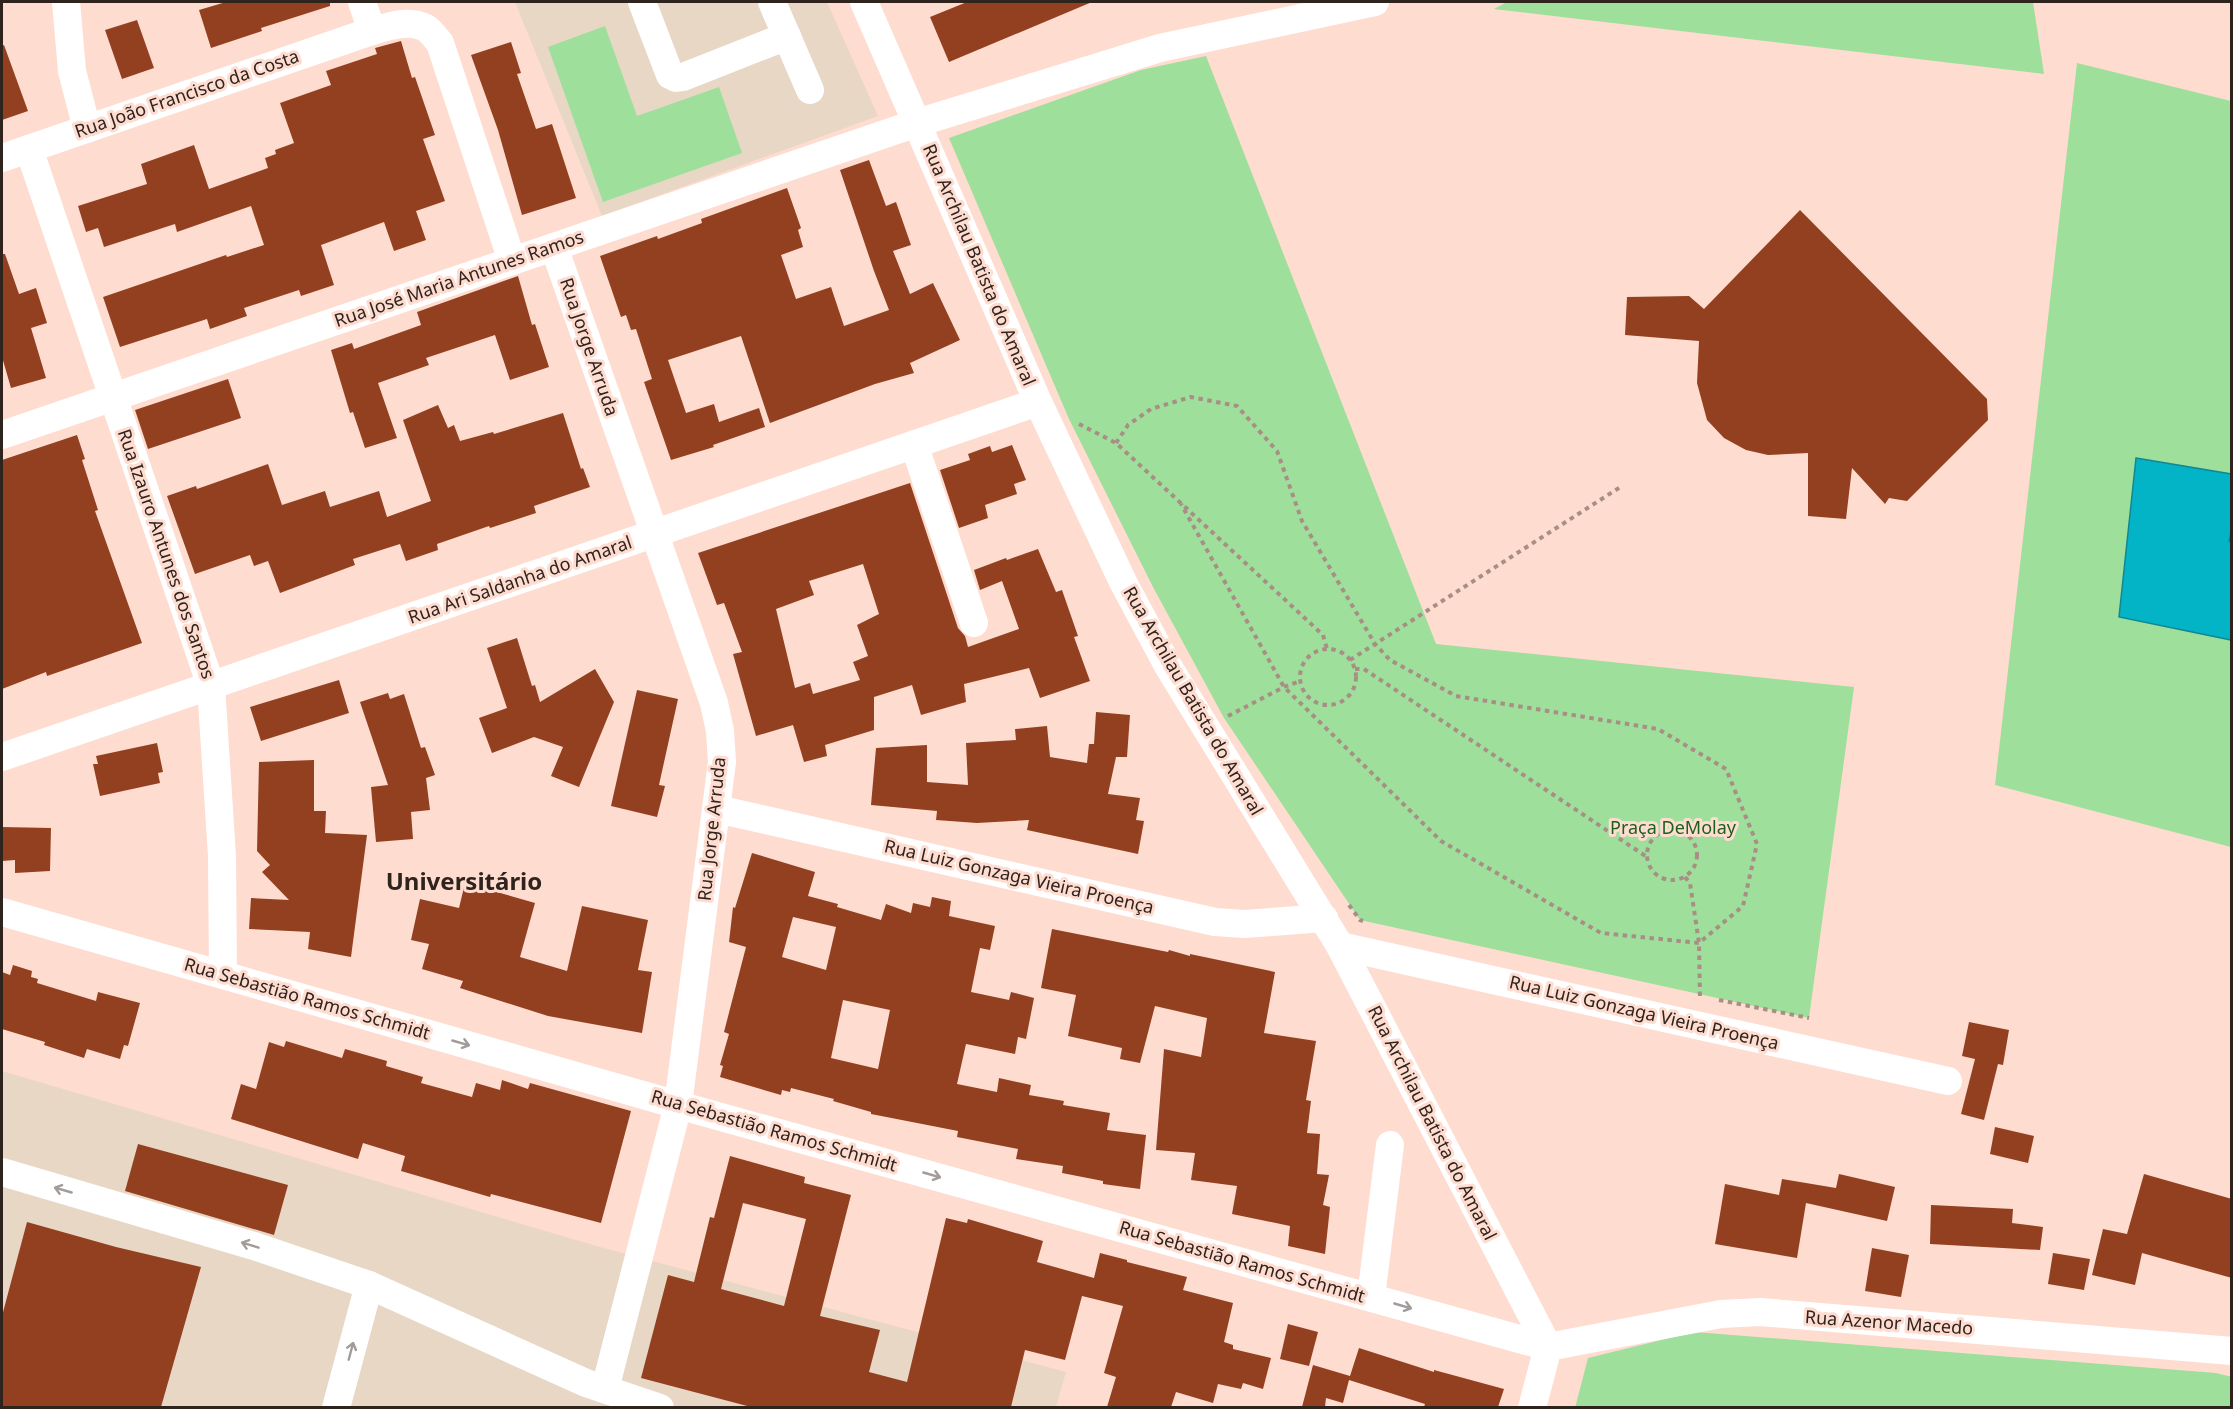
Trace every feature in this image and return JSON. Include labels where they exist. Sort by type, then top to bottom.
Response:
[{"type":"street","points":[[66,2],[72,71],[87,129]]},
{"type":"street","points":[[363,2],[372,31],[412,24],[427,29],[440,43],[512,261]]},
{"type":"street","points":[[642,2],[670,75],[676,78],[787,36]]},
{"type":"street","points":[[772,2],[810,90]]},
{"type":"street","name":"Rua Archilau Batista do Amaral","points":[[864,2],[1038,402],[1113,562],[1168,666],[1340,946],[1548,1347]]},
{"type":"street","name":"Rua José Maria Antunes Ramos","points":[[2,435],[917,123],[1160,48],[1375,2]]},
{"type":"street","name":"Rua João Francisco da Costa","points":[[2,158],[372,31]]},
{"type":"street","name":"Rua Izauro Antunes dos Santos","points":[[28,148],[211,686],[222,856],[223,975]]},
{"type":"street","name":"Rua Jorge Arruda","points":[[554,247],[714,703],[720,731],[722,762],[678,1105],[605,1389]]},
{"type":"street","name":"Rua Ari Saldanha do Amaral","points":[[2,757],[1038,402]]},
{"type":"street","points":[[914,444],[974,623]]},
{"type":"street","name":"Rua Luiz Gonzaga Vieira Proença","points":[[717,809],[1215,921],[1245,924],[1324,918]]},
{"type":"street","name":"Rua Sebastião Ramos Schmidt","points":[[2,912],[678,1105],[1548,1347]]},
{"type":"street","name":"Rua Luiz Gonzaga Vieira Proença","points":[[1340,946],[1948,1081]]},
{"type":"street","points":[[1371,1297],[1390,1145]]},
{"type":"street","points":[[2,1172],[254,1246],[369,1285],[539,1362],[605,1389],[660,1407]]},
{"type":"street","points":[[336,1407],[369,1285]]},
{"type":"street","name":"Rua Azenor Macedo","points":[[1548,1347],[1721,1314],[1760,1312],[2232,1351]]},
{"type":"street","points":[[1532,1407],[1548,1347]]},
{"type":"path","points":[[1116,443],[1128,425],[1151,409],[1191,397],[1237,406],[1276,451],[1302,521],[1375,644],[1390,660],[1456,696],[1659,729],[1726,770],[1757,844],[1743,906],[1699,943],[1602,933],[1441,841],[1284,687],[1181,504]]},
{"type":"path","points":[[1078,424],[1116,443],[1323,635],[1327,649]]},
{"type":"path","points":[[1350,660],[1622,486]]},
{"type":"path","points":[[1336,650],[1350,660],[1355,669],[1356,680],[1353,690],[1346,699],[1327,706],[1318,704],[1304,690],[1300,681],[1304,662],[1318,651],[1336,650]]},
{"type":"path","points":[[1355,669],[1364,669],[1647,857]]},
{"type":"path","points":[[1224,718],[1300,681]]},
{"type":"path","points":[[1668,829],[1678,830],[1694,842],[1697,851],[1696,861],[1692,870],[1685,877],[1675,880],[1665,879],[1649,867],[1647,847],[1659,832],[1668,829]]},
{"type":"path","points":[[1685,877],[1690,883],[1699,943],[1700,996],[1697,1025]]},
{"type":"path","points":[[1347,901],[1360,920],[1371,923]]},
{"type":"path","points":[[1689,993],[1809,1018]]},
{"type":"shaded area","points":[[515,2],[827,2],[878,116],[602,216]]},
{"type":"shaded area","points":[[2,1071],[600,1247],[1066,1372],[1056,1407],[2,1407]]},
{"type":"green space","points":[[1507,2],[2033,2],[2044,74],[1494,9]]},
{"type":"green space","points":[[605,26],[637,116],[719,87],[742,153],[603,202],[548,47]]},
{"type":"green space","name":"Praça DeMolay","points":[[1206,56],[1436,644],[1854,687],[1809,1018],[1360,920],[1224,718],[1153,587],[1069,419],[949,138],[1141,70]]},
{"type":"green space","points":[[2077,63],[2231,101],[2231,847],[1995,785]]},
{"type":"green space","points":[[1694,1332],[2216,1373],[2232,1377],[2231,1408],[1575,1408],[1588,1358]]},
{"type":"water","points":[[2136,458],[2231,474],[2232,528],[2229,541],[2232,542],[2231,640],[2119,617]]},
{"type":"building","points":[[226,2],[330,2],[330,6],[261,28],[262,31],[211,48],[199,10]]},
{"type":"building","points":[[967,2],[1092,2],[949,62],[930,17]]},
{"type":"building","points":[[137,20],[154,68],[122,79],[105,30]]},
{"type":"building","points":[[401,41],[412,78],[415,77],[435,135],[423,139],[445,201],[416,211],[426,240],[394,251],[384,222],[321,245],[334,285],[301,296],[299,290],[244,308],[247,316],[210,329],[207,319],[120,347],[103,297],[226,255],[227,257],[264,245],[251,206],[177,232],[175,224],[104,247],[98,228],[86,232],[78,206],[147,184],[141,164],[194,145],[209,189],[268,168],[265,158],[276,154],[275,150],[294,143],[280,103],[331,85],[326,71],[377,54],[375,48]]},
{"type":"building","points":[[511,42],[521,73],[517,74],[536,129],[552,124],[576,198],[522,215],[498,130],[471,55]]},
{"type":"building","points":[[4,45],[28,111],[2,120],[2,46]]},
{"type":"building","points":[[869,160],[886,206],[896,202],[911,245],[893,251],[910,294],[933,283],[960,340],[910,363],[914,373],[875,384],[770,423],[741,336],[668,360],[686,413],[714,404],[719,422],[759,408],[765,427],[713,445],[714,447],[671,460],[644,382],[652,379],[636,329],[631,330],[626,315],[621,317],[600,256],[702,223],[701,219],[787,188],[801,228],[798,230],[803,247],[781,255],[796,299],[831,287],[844,326],[889,310],[840,170]]},
{"type":"building","points":[[1800,210],[1987,399],[1988,420],[1907,501],[1889,498],[1885,504],[1852,468],[1846,519],[1808,516],[1808,453],[1768,455],[1746,450],[1724,438],[1707,420],[1697,383],[1699,341],[1625,335],[1627,297],[1689,296],[1704,309]]},
{"type":"building","points":[[2,254],[5,254],[19,294],[36,288],[47,323],[31,328],[46,378],[11,388],[2,357]]},
{"type":"building","points":[[518,276],[532,325],[535,324],[549,367],[510,380],[495,335],[426,358],[429,365],[378,383],[397,438],[365,448],[353,412],[350,413],[331,350],[352,343],[354,349],[421,325],[417,312]]},
{"type":"building","points":[[228,379],[241,418],[148,449],[135,410]]},
{"type":"building","points":[[438,405],[448,428],[454,425],[460,441],[493,432],[494,434],[563,413],[581,469],[583,468],[590,487],[534,506],[536,513],[437,544],[438,550],[406,561],[400,544],[353,559],[355,565],[280,593],[268,561],[254,566],[250,555],[195,574],[167,496],[196,486],[197,489],[268,464],[282,505],[325,491],[330,507],[379,491],[387,517],[431,501],[403,420]]},
{"type":"building","points":[[77,435],[85,459],[82,460],[98,510],[95,511],[142,643],[47,676],[46,672],[2,689],[2,460]]},
{"type":"building","points":[[1012,445],[1026,480],[1014,484],[1017,494],[985,505],[988,518],[959,528],[940,470],[970,460],[968,454],[990,446],[992,452]]},
{"type":"building","points":[[910,483],[958,628],[965,636],[968,647],[1019,629],[1002,581],[980,590],[974,570],[1038,549],[1056,592],[1062,590],[1078,636],[1074,637],[1090,681],[1040,698],[1029,668],[964,684],[966,702],[921,715],[912,685],[874,697],[874,730],[825,745],[827,756],[804,762],[793,725],[756,736],[733,654],[742,652],[724,603],[717,605],[698,553]],"holes":[[[863,564],[879,614],[857,625],[868,656],[853,662],[860,680],[813,694],[810,683],[795,688],[776,609],[814,595],[809,581]]]},
{"type":"building","points":[[517,638],[532,686],[535,685],[540,702],[595,669],[614,702],[579,787],[551,776],[563,747],[534,737],[492,753],[479,718],[507,708],[487,648]]},
{"type":"building","points":[[339,680],[349,713],[261,741],[250,707]]},
{"type":"building","points":[[637,690],[678,699],[659,785],[665,786],[657,817],[611,806]]},
{"type":"building","points":[[388,693],[390,699],[404,694],[421,748],[425,747],[435,775],[426,778],[430,810],[411,812],[413,839],[376,842],[371,787],[388,785],[360,702]]},
{"type":"building","points":[[1096,712],[1130,715],[1127,757],[1116,757],[1108,794],[1140,798],[1136,820],[1144,821],[1138,854],[1027,830],[1029,820],[977,823],[936,820],[937,811],[871,805],[876,748],[927,745],[927,782],[968,785],[966,743],[1016,740],[1015,729],[1047,726],[1050,757],[1087,763],[1089,744],[1094,744]]},
{"type":"building","points":[[157,743],[163,772],[158,773],[160,783],[100,796],[93,764],[98,764],[96,756]]},
{"type":"building","points":[[314,760],[314,811],[326,811],[325,833],[367,835],[351,957],[308,949],[310,932],[249,929],[251,898],[289,900],[262,872],[270,865],[257,851],[259,762]]},
{"type":"building","points":[[2,827],[51,828],[50,871],[15,873],[15,860],[2,861]]},
{"type":"building","points":[[752,853],[815,872],[808,896],[838,904],[837,907],[881,920],[886,904],[911,913],[913,903],[930,907],[932,897],[951,901],[949,916],[995,926],[990,950],[980,948],[971,992],[1009,1000],[1011,992],[1034,998],[1026,1039],[1018,1037],[1015,1054],[966,1044],[957,1084],[997,1092],[999,1078],[1031,1085],[1029,1095],[1064,1101],[1063,1105],[1110,1113],[1107,1130],[1146,1135],[1140,1189],[1103,1184],[1103,1181],[1062,1173],[1063,1166],[1016,1159],[1018,1149],[957,1137],[958,1131],[871,1114],[871,1112],[833,1101],[834,1099],[791,1088],[790,1092],[782,1090],[781,1095],[720,1077],[723,1066],[720,1065],[729,1034],[724,1032],[746,947],[729,942],[733,907],[735,908]],"holes":[[[793,917],[836,927],[826,970],[782,957]],[[843,1000],[890,1010],[878,1069],[831,1058]]]},
{"type":"building","points":[[465,883],[535,903],[520,957],[567,971],[582,906],[648,920],[638,970],[652,972],[642,1033],[548,1016],[460,988],[463,981],[422,969],[429,944],[411,940],[420,899],[459,908]]},
{"type":"building","points":[[1052,929],[1275,972],[1264,1033],[1316,1041],[1306,1100],[1311,1101],[1307,1133],[1320,1134],[1317,1174],[1329,1175],[1323,1205],[1330,1207],[1325,1254],[1288,1246],[1290,1226],[1232,1214],[1237,1186],[1191,1180],[1195,1153],[1156,1150],[1164,1049],[1201,1057],[1207,1018],[1155,1006],[1140,1063],[1120,1059],[1122,1048],[1068,1036],[1076,995],[1041,988]]},
{"type":"building","points":[[13,965],[32,971],[31,977],[38,979],[37,983],[96,1001],[98,992],[140,1003],[128,1046],[124,1045],[120,1059],[87,1049],[84,1058],[44,1045],[45,1042],[2,1029],[2,972],[10,975]]},
{"type":"building","points":[[1969,1022],[2009,1030],[2003,1065],[1998,1064],[1984,1120],[1961,1114],[1975,1059],[1962,1056]]},
{"type":"building","points":[[286,1041],[342,1058],[345,1049],[387,1061],[386,1066],[423,1077],[421,1083],[472,1097],[476,1083],[500,1090],[502,1080],[528,1089],[530,1083],[631,1111],[601,1223],[491,1194],[490,1197],[401,1171],[405,1156],[363,1143],[358,1159],[231,1119],[241,1084],[256,1089],[269,1042],[284,1047]]},
{"type":"building","points":[[1995,1127],[2034,1136],[2028,1163],[1990,1154]]},
{"type":"building","points":[[138,1144],[288,1185],[274,1235],[125,1191]]},
{"type":"building","points":[[730,1156],[805,1177],[804,1183],[851,1195],[820,1316],[880,1330],[869,1372],[907,1382],[946,1218],[967,1223],[968,1219],[1043,1241],[1037,1262],[1094,1278],[1100,1253],[1187,1277],[1183,1290],[1233,1303],[1224,1342],[1233,1345],[1233,1349],[1271,1358],[1263,1389],[1243,1383],[1241,1389],[1218,1384],[1213,1403],[1176,1392],[1171,1407],[1107,1407],[1116,1377],[1104,1373],[1123,1306],[1082,1296],[1065,1360],[1025,1350],[1011,1407],[751,1407],[641,1378],[668,1275],[694,1282],[710,1217],[714,1218]],"holes":[[[743,1203],[806,1219],[784,1306],[721,1289]]]},
{"type":"building","points":[[1839,1174],[1895,1187],[1887,1221],[1806,1203],[1797,1258],[1715,1244],[1725,1184],[1779,1195],[1782,1179],[1836,1188]]},
{"type":"building","points":[[2144,1174],[2232,1199],[2232,1278],[2142,1253],[2135,1285],[2092,1275],[2103,1229],[2127,1234]]},
{"type":"building","points":[[1931,1205],[2013,1209],[2012,1223],[2043,1227],[2040,1250],[1930,1244]]},
{"type":"building","points":[[27,1222],[116,1247],[201,1267],[161,1407],[2,1407],[2,1316]]},
{"type":"building","points":[[1872,1248],[1909,1255],[1901,1297],[1865,1291]]},
{"type":"building","points":[[2053,1253],[2090,1259],[2084,1290],[2048,1284]]},
{"type":"building","points":[[1288,1324],[1318,1332],[1309,1366],[1280,1359]]},
{"type":"building","points":[[1359,1348],[1434,1372],[1434,1370],[1504,1389],[1498,1407],[1424,1407],[1425,1404],[1349,1380],[1343,1403],[1326,1398],[1325,1407],[1302,1407],[1313,1365],[1350,1376]]},
{"type":"district","name":"Universitário","points":[[464,882]]}]
